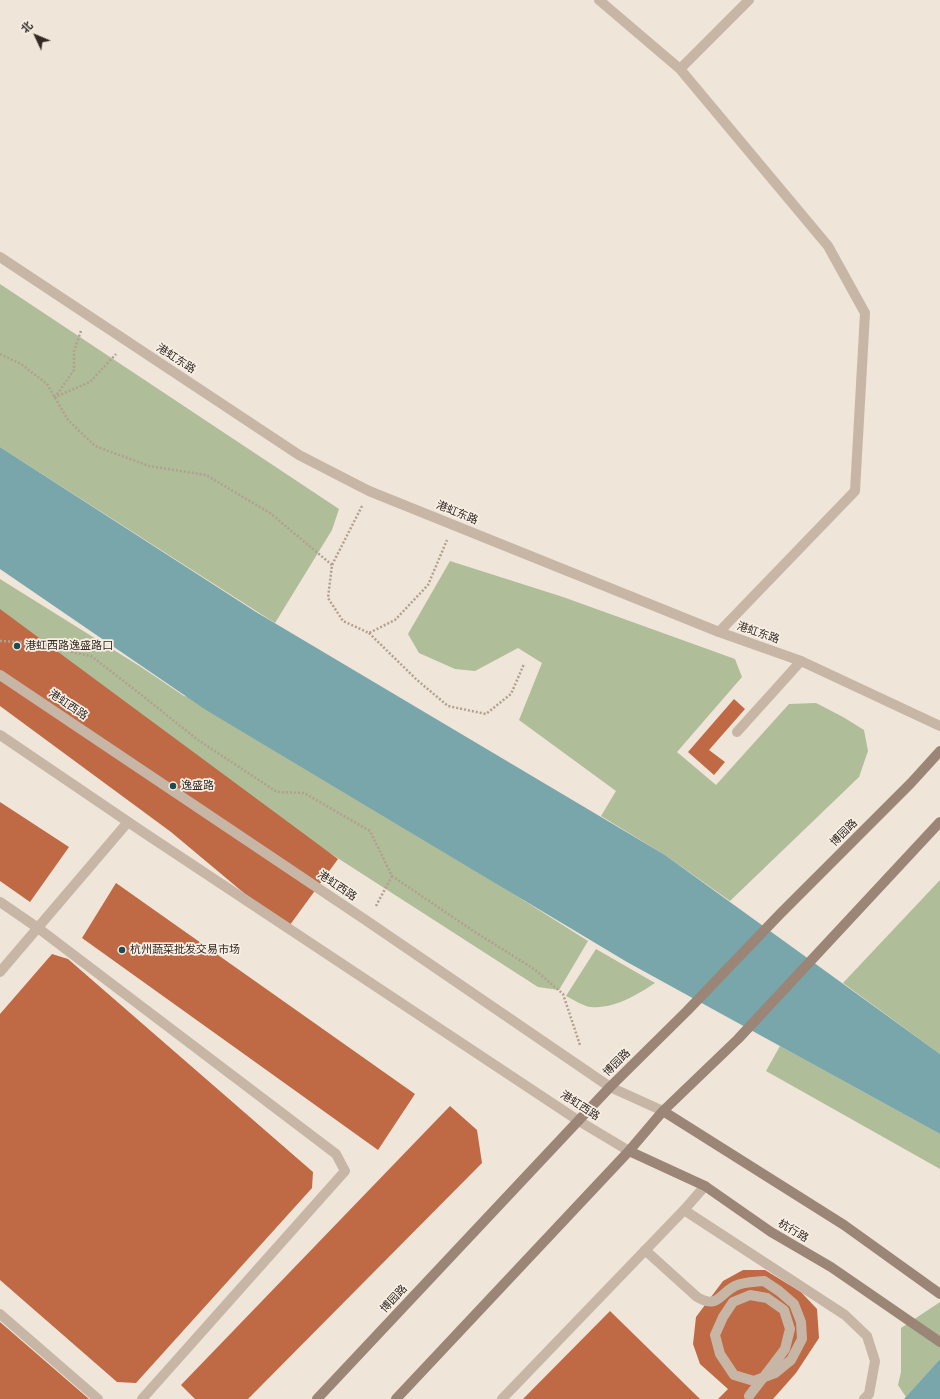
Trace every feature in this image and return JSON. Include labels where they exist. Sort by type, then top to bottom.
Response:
[{"type":"main road","name":"博园路","points":[[317,1399],[610,1087],[687,1011],[780,914],[911,783],[940,751]]},
{"type":"main road","points":[[396,1399],[628,1151],[663,1111],[738,1039],[940,822]]},
{"type":"main road","points":[[663,1111],[844,1225],[940,1294]]},
{"type":"main road","name":"杭行路","points":[[628,1151],[705,1186],[771,1232],[831,1267],[940,1342]]},
{"type":"street","points":[[599,0],[680,68],[828,246],[865,313],[855,491],[719,632]]},
{"type":"street","points":[[680,68],[749,0]]},
{"type":"street","name":"港虹东路","points":[[0,257],[299,455],[369,491],[719,632],[801,661],[940,726]]},
{"type":"street","points":[[737,732],[801,661]]},
{"type":"street","name":"港虹西路","points":[[0,674],[367,921],[610,1087],[663,1111]]},
{"type":"street","name":"港虹西路","points":[[0,735],[128,822],[579,1121],[628,1151]]},
{"type":"street","points":[[0,972],[128,822]]},
{"type":"street","points":[[0,902],[38,928],[336,1154],[345,1171],[142,1399]]},
{"type":"street","points":[[502,1399],[684,1210],[705,1186]]},
{"type":"street","points":[[684,1210],[845,1315],[867,1336],[875,1361],[869,1397]]},
{"type":"street","points":[[645,1250],[697,1297],[706,1303],[712,1303],[736,1286],[764,1281],[794,1304],[801,1322],[802,1339],[791,1360],[775,1373],[754,1381],[734,1375],[720,1354],[715,1335],[723,1317],[733,1302],[750,1295],[767,1298],[784,1310],[790,1330],[785,1349],[776,1361],[748,1398]]},
{"type":"street","points":[[0,1314],[98,1399]]},
{"type":"path","points":[[55,397],[74,370],[74,350],[87,314]]},
{"type":"path","points":[[55,397],[90,382],[128,342]]},
{"type":"path","points":[[0,354],[21,364],[47,384],[68,420],[94,446],[149,466],[206,475],[270,513],[332,565]]},
{"type":"path","points":[[369,491],[332,565],[328,598],[343,621],[369,633],[417,680],[448,706],[486,714],[511,694],[524,664]]},
{"type":"path","points":[[369,633],[395,620],[428,585],[453,524]]},
{"type":"path","points":[[0,641],[25,642],[91,656],[198,740],[277,792],[304,793],[370,831],[392,876],[475,932],[534,969],[563,994],[581,1048]]},
{"type":"path","points":[[367,921],[392,876]]},
{"type":"green space","points":[[0,284],[339,509],[332,530],[275,623],[0,447]]},
{"type":"green space","points":[[450,561],[563,597],[735,659],[742,677],[677,752],[716,785],[789,704],[816,703],[864,730],[868,751],[859,777],[730,901],[665,855],[601,816],[616,791],[519,720],[542,663],[518,648],[475,671],[455,669],[419,653],[408,634]]},
{"type":"green space","points":[[0,579],[141,667],[184,696],[208,701],[588,941],[559,990],[538,987],[89,698],[0,631]]},
{"type":"green space","points":[[940,880],[940,1054],[843,983]]},
{"type":"green space","points":[[596,949],[655,983],[625,1000],[608,1006],[591,1007],[578,1003],[566,996]]},
{"type":"green space","points":[[780,1046],[940,1134],[940,1169],[766,1071]]},
{"type":"green space","points":[[940,1302],[940,1359],[906,1397],[898,1385],[901,1372],[901,1328]]},
{"type":"water","points":[[0,447],[256,612],[665,855],[940,1054],[940,1134],[627,962],[206,710],[0,569]]},
{"type":"water","points":[[940,1359],[940,1399],[904,1399]]},
{"type":"building","name":"逸盛路","points":[[0,609],[338,859],[287,929],[171,832],[0,706]]},
{"type":"building","points":[[734,699],[745,709],[709,750],[725,762],[714,775],[688,752]]},
{"type":"building","points":[[0,802],[69,847],[30,902],[0,881]]},
{"type":"building","points":[[116,883],[415,1094],[378,1150],[82,938]]},
{"type":"building","points":[[52,954],[68,959],[313,1172],[312,1188],[136,1383],[117,1382],[0,1280],[0,1014]]},
{"type":"building","points":[[450,1106],[477,1130],[482,1163],[248,1399],[195,1399],[181,1385]]},
{"type":"building","points":[[743,1270],[765,1270],[801,1292],[817,1309],[819,1338],[796,1373],[773,1399],[718,1399],[728,1389],[700,1364],[693,1344],[696,1317],[723,1281]]},
{"type":"building","points":[[610,1311],[700,1399],[523,1399]]},
{"type":"building","points":[[0,1322],[89,1399],[0,1399]]},
{"type":"place","name":"港虹西路逸盛路口","points":[[17,646]]},
{"type":"place","name":"逸盛路","points":[[173,786]]},
{"type":"place","name":"杭州蔬菜批发交易市场","points":[[122,950]]}]
